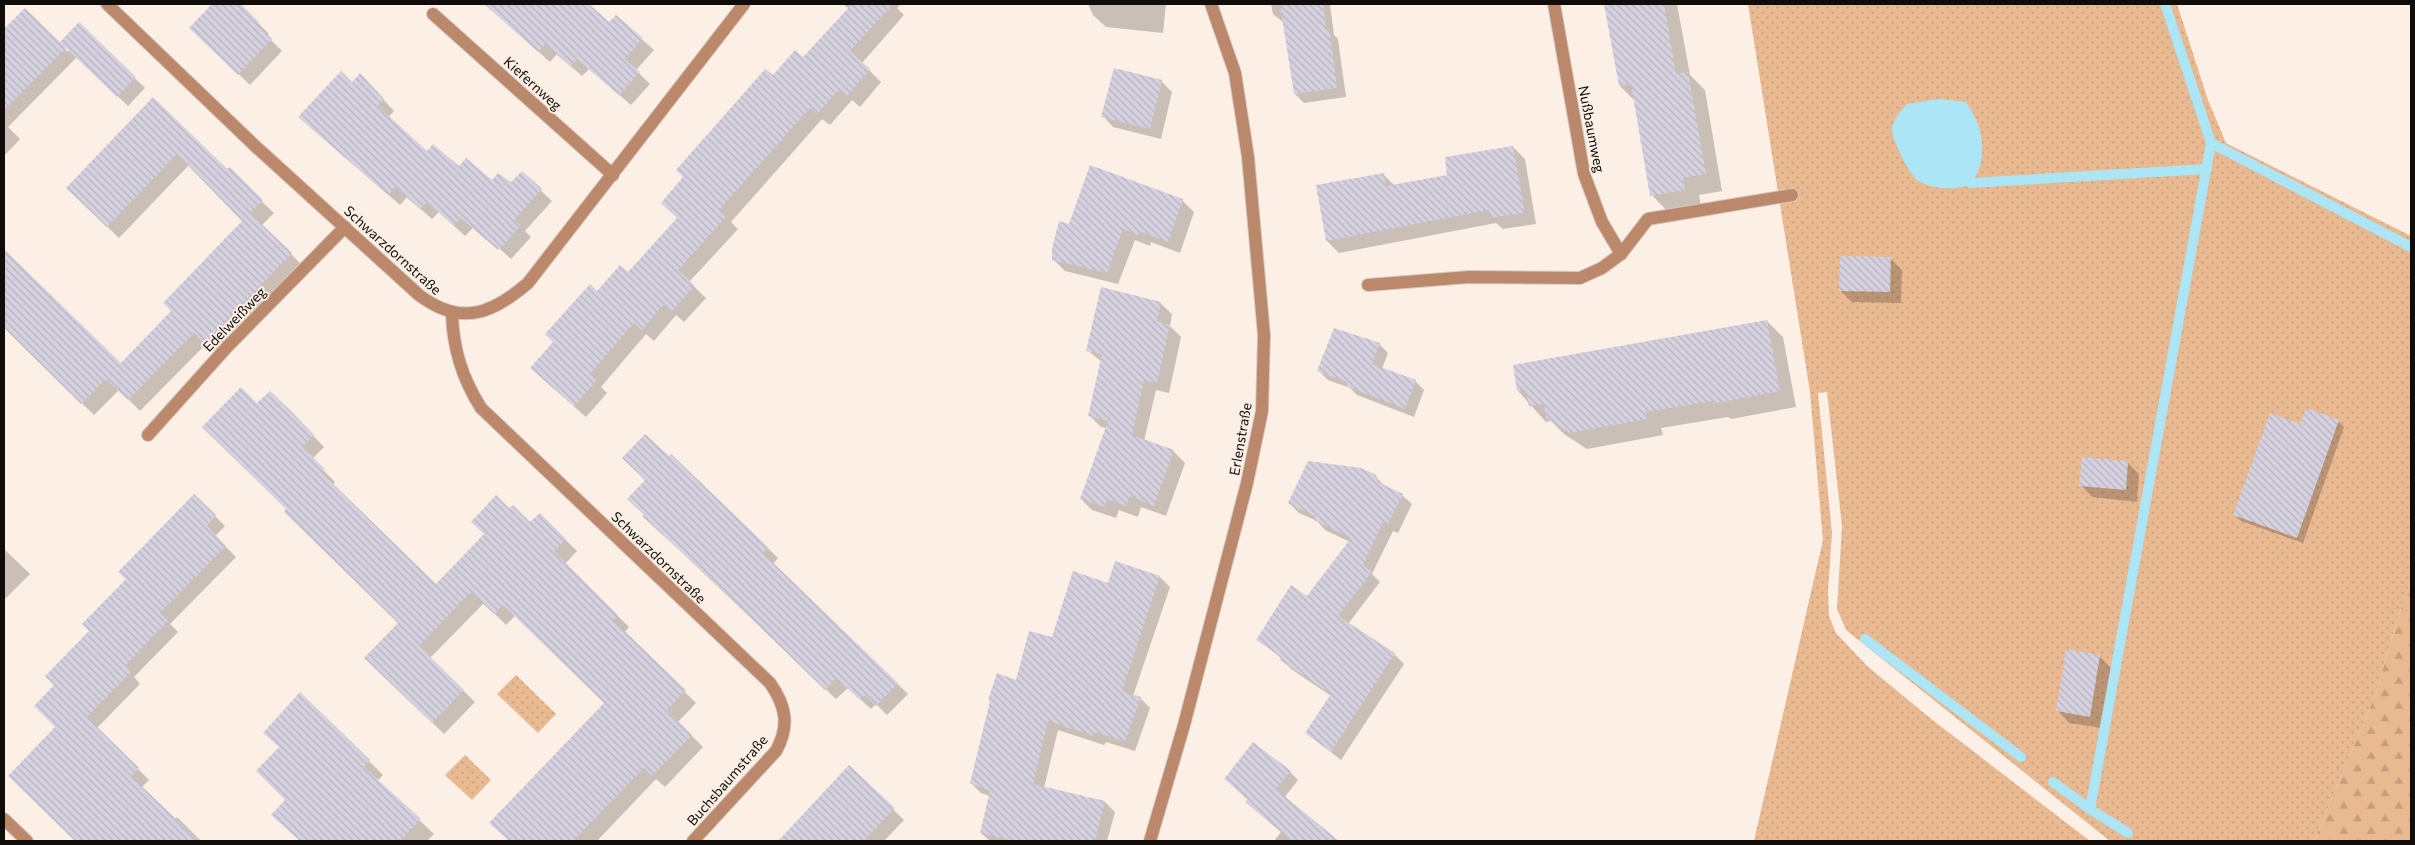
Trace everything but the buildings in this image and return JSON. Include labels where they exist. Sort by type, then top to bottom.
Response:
[{"type":"street","name":"Schwarzdornstraße","points":[[107,4],[254,145],[419,295],[435,307],[452,314],[453,339],[460,366],[469,388],[481,408],[770,683]]},
{"type":"street","points":[[452,314],[471,314],[492,307],[512,297],[528,284],[744,4]]},
{"type":"street","name":"Erlenstraße","points":[[1150,841],[1184,725],[1248,483],[1262,412],[1264,335],[1248,157],[1235,73],[1211,4]]},
{"type":"street","name":"Nußbaumweg","points":[[1554,4],[1584,174],[1602,222],[1622,254]]},
{"type":"street","name":"Kiefernweg","points":[[433,14],[613,175]]},
{"type":"street","points":[[1368,285],[1469,277],[1580,278],[1602,268],[1622,254],[1648,219],[1792,195]]},
{"type":"street","name":"Edelweißweg","points":[[148,435],[227,347],[345,227]]},
{"type":"street","name":"Buchsbaumstraße","points":[[693,841],[767,762],[783,739],[786,713],[780,698],[770,683]]},
{"type":"street","points":[[4,819],[26,841]]},
{"type":"green space","points":[[1748,4],[2177,4],[2208,100],[2226,143],[2411,236],[2411,580],[2396,623],[2376,693],[2314,841],[2110,841],[1846,630],[1837,609],[1842,526],[1827,392],[1818,393],[1832,533],[1828,592],[1829,616],[1836,633],[1867,666],[1930,718],[2090,841],[1754,841],[1823,540],[1810,392]]},
{"type":"green space","points":[[2411,580],[2411,841],[2314,841],[2376,693],[2396,623]]},
{"type":"green space","points":[[516,675],[556,714],[538,733],[497,694]]},
{"type":"green space","points":[[465,755],[491,780],[472,800],[445,775]]},
{"type":"water","points":[[1939,99],[1966,102],[1977,121],[1981,133],[1982,155],[1979,170],[1971,182],[1960,187],[1936,187],[1917,180],[1905,164],[1892,134],[1894,122],[1907,104]]},
{"type":"waterway","points":[[2128,833],[2090,809],[2211,143],[2165,4]]},
{"type":"waterway","points":[[2211,143],[2411,247]]},
{"type":"waterway","points":[[1970,183],[2207,169]]},
{"type":"waterway","points":[[1865,639],[2021,757]]},
{"type":"waterway","points":[[2053,782],[2090,809]]}]
